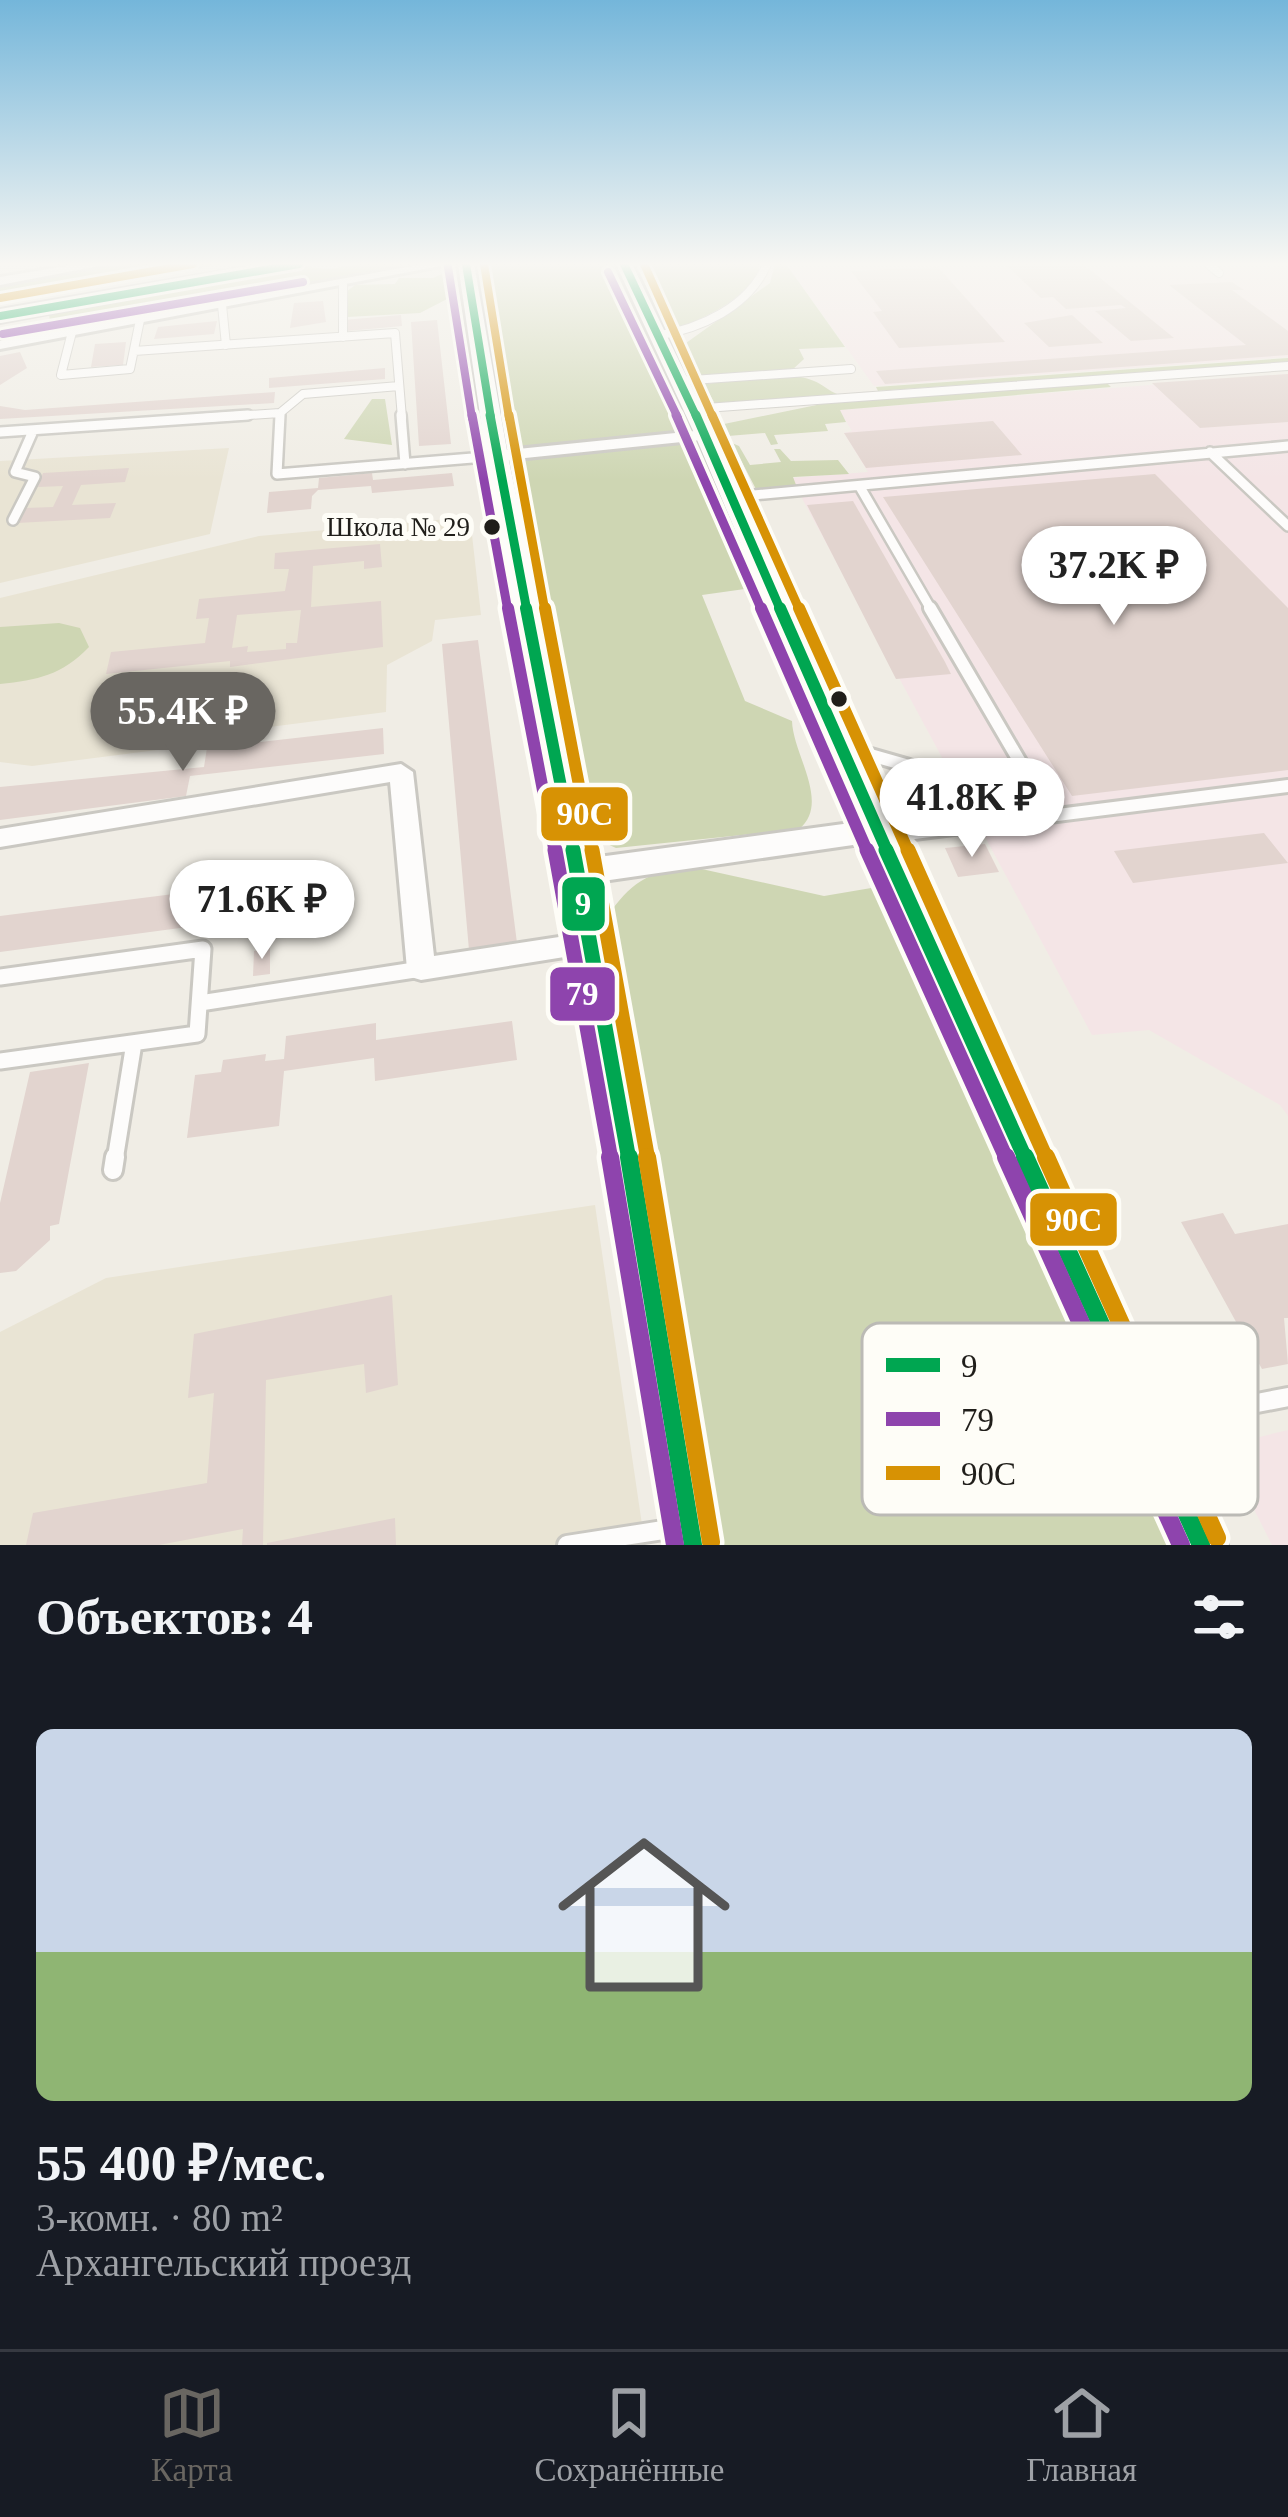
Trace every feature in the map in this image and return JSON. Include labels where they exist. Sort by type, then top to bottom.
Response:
[{"type":"street","points":[[0,345],[50,336]]},
{"type":"street","points":[[478,336],[592,943],[691,1535]]},
{"type":"street","points":[[656,336],[705,436],[1100,1323]]},
{"type":"street","points":[[497,456],[705,436]]},
{"type":"street","points":[[0,838],[401,772],[421,969],[592,943]]},
{"type":"street","points":[[579,872],[877,830]]},
{"type":"street","points":[[1187,1515],[1201,1545]]},
{"type":"lane","points":[[72,336],[61,375],[130,369],[137,336]]},
{"type":"lane","points":[[225,336],[226,345]]},
{"type":"lane","points":[[134,351],[355,336]]},
{"type":"lane","points":[[395,336],[404,464]]},
{"type":"lane","points":[[692,409],[1288,366]]},
{"type":"lane","points":[[678,381],[851,369]]},
{"type":"lane","points":[[0,432],[280,413],[303,394],[399,386]]},
{"type":"lane","points":[[280,413],[277,474],[497,456]]},
{"type":"lane","points":[[14,520],[34,477],[15,472],[33,431]]},
{"type":"lane","points":[[732,497],[1288,446]]},
{"type":"lane","points":[[1210,452],[1288,526]]},
{"type":"lane","points":[[860,487],[1051,815]]},
{"type":"lane","points":[[841,745],[856,754],[909,766],[928,792],[915,815],[877,830]]},
{"type":"lane","points":[[877,830],[898,835],[1288,786]]},
{"type":"lane","points":[[0,977],[203,949],[197,1034],[0,1061]]},
{"type":"lane","points":[[200,1003],[421,969]]},
{"type":"lane","points":[[113,1170],[134,1043]]},
{"type":"lane","points":[[1258,1402],[1288,1396]]},
{"type":"lane","points":[[567,1545],[691,1535]]},
{"type":"shaded area","points":[[838,336],[1288,336],[1288,357],[874,386]]},
{"type":"shaded area","points":[[1288,374],[1288,1116],[1280,1105],[1149,1030],[1092,1035],[791,478],[868,472],[844,433],[852,431],[839,410]]},
{"type":"shaded area","points":[[229,448],[210,534],[0,583],[0,461]]},
{"type":"shaded area","points":[[470,517],[481,615],[435,620],[432,641],[387,665],[386,712],[215,734],[188,746],[32,766],[0,762],[0,598],[259,536]]},
{"type":"shaded area","points":[[595,1205],[645,1545],[0,1545],[0,1332],[106,1278]]},
{"type":"shaded area","points":[[1288,1430],[1288,1545],[1272,1545],[1257,1515],[1258,1437]]},
{"type":"green space","points":[[491,336],[643,336],[684,430],[512,449]]},
{"type":"green space","points":[[696,336],[837,336],[845,347],[799,349],[804,359],[792,370],[700,376],[686,343]]},
{"type":"green space","points":[[1288,358],[1288,362],[878,391],[876,387]]},
{"type":"green space","points":[[793,376],[843,396],[715,404],[704,384]]},
{"type":"green space","points":[[1106,382],[1111,387],[840,410],[846,422],[825,424],[828,431],[774,435],[778,444],[771,445],[765,433],[728,436],[724,424],[836,401]]},
{"type":"green space","points":[[372,399],[385,399],[392,445],[344,439]]},
{"type":"green space","points":[[695,442],[759,587],[702,595],[745,701],[792,721],[812,806],[799,829],[616,848],[592,837],[512,460]]},
{"type":"green space","points":[[732,443],[750,465],[781,462],[774,449],[780,449],[791,461],[838,460],[849,474],[793,477],[798,490],[758,493]]},
{"type":"green space","points":[[59,623],[80,628],[89,647],[49,674],[0,684],[0,627]]},
{"type":"green space","points":[[688,866],[824,896],[883,886],[1077,1323],[862,1323],[862,1515],[1163,1515],[1176,1545],[717,1545],[620,1030],[607,917],[641,881]]},
{"type":"building","points":[[412,336],[439,336],[451,444],[419,446]]},
{"type":"building","points":[[890,336],[1000,336],[1005,342],[899,348]]},
{"type":"building","points":[[1038,336],[1095,336],[1103,343],[1049,347]]},
{"type":"building","points":[[1125,336],[1174,338],[1131,341]]},
{"type":"building","points":[[1235,336],[1288,336],[1288,355],[885,384],[876,371],[1246,345]]},
{"type":"building","points":[[126,342],[123,365],[91,367],[95,344]]},
{"type":"building","points":[[20,352],[27,368],[0,385],[0,356]]},
{"type":"building","points":[[385,368],[385,379],[269,388],[269,378]]},
{"type":"building","points":[[1288,374],[1288,422],[1200,428],[1152,383]]},
{"type":"building","points":[[275,392],[274,403],[0,419],[0,406],[25,410]]},
{"type":"building","points":[[993,421],[1022,455],[866,468],[844,433]]},
{"type":"building","points":[[129,468],[125,482],[81,485],[72,505],[116,503],[110,518],[17,523],[25,508],[53,507],[63,486],[38,487],[43,473]]},
{"type":"building","points":[[372,473],[373,480],[452,473],[454,486],[372,493],[371,486],[318,490],[311,509],[267,513],[269,492],[318,488],[319,478]]},
{"type":"building","points":[[1155,474],[1288,608],[1288,770],[1072,796],[883,497]]},
{"type":"building","points":[[853,501],[951,674],[896,679],[807,505]]},
{"type":"building","points":[[380,544],[382,567],[364,569],[364,561],[313,566],[311,607],[381,601],[383,647],[230,667],[230,661],[106,674],[111,652],[205,643],[209,618],[196,619],[199,599],[285,591],[289,569],[274,569],[275,553]],"holes":[[[301,610],[297,643],[286,643],[286,649],[247,652],[248,646],[232,648],[237,615]]]},
{"type":"building","points":[[478,640],[517,943],[469,950],[442,644]]},
{"type":"building","points":[[383,728],[384,754],[190,776],[186,796],[0,820],[0,787],[204,767],[207,748]]},
{"type":"building","points":[[1264,833],[1288,863],[1133,883],[1114,851]]},
{"type":"building","points":[[985,844],[999,872],[958,877],[945,848]]},
{"type":"building","points":[[213,889],[210,924],[0,952],[0,916]]},
{"type":"building","points":[[270,948],[270,974],[253,976],[254,951]]},
{"type":"building","points":[[512,1021],[517,1060],[375,1081],[374,1058],[284,1071],[279,1126],[187,1138],[195,1075],[221,1072],[223,1060],[266,1054],[265,1061],[284,1059],[286,1036],[376,1023],[376,1040]]},
{"type":"building","points":[[89,1063],[59,1224],[50,1226],[50,1240],[16,1271],[0,1273],[0,1203],[30,1072]]},
{"type":"building","points":[[1223,1213],[1235,1234],[1288,1224],[1288,1318],[1284,1318],[1288,1364],[1262,1369],[1258,1323],[1237,1323],[1181,1222]]},
{"type":"building","points":[[392,1295],[398,1385],[366,1393],[364,1364],[266,1380],[263,1545],[242,1545],[243,1529],[159,1545],[26,1545],[33,1513],[207,1483],[214,1393],[188,1398],[194,1334]]},
{"type":"building","points":[[395,1518],[396,1545],[267,1545],[267,1543]]},
{"type":"transit line","name":"79","points":[[459,336],[590,1034],[675,1545]]},
{"type":"transit line","name":"9","points":[[478,336],[608,1031],[693,1545]]},
{"type":"transit line","name":"90С","points":[[496,336],[626,1028],[711,1542]]},
{"type":"transit line","name":"79","points":[[639,336],[1081,1323]]},
{"type":"transit line","name":"9","points":[[658,336],[1100,1323]]},
{"type":"transit line","name":"90С","points":[[676,336],[1120,1323]]},
{"type":"transit line","name":"79","points":[[1167,1515],[1181,1545]]},
{"type":"transit line","name":"9","points":[[1187,1515],[1201,1545]]},
{"type":"transit line","name":"90С","points":[[1207,1515],[1217,1538]]},
{"type":"place","name":"Школа № 29","points":[[492,527]]}]
